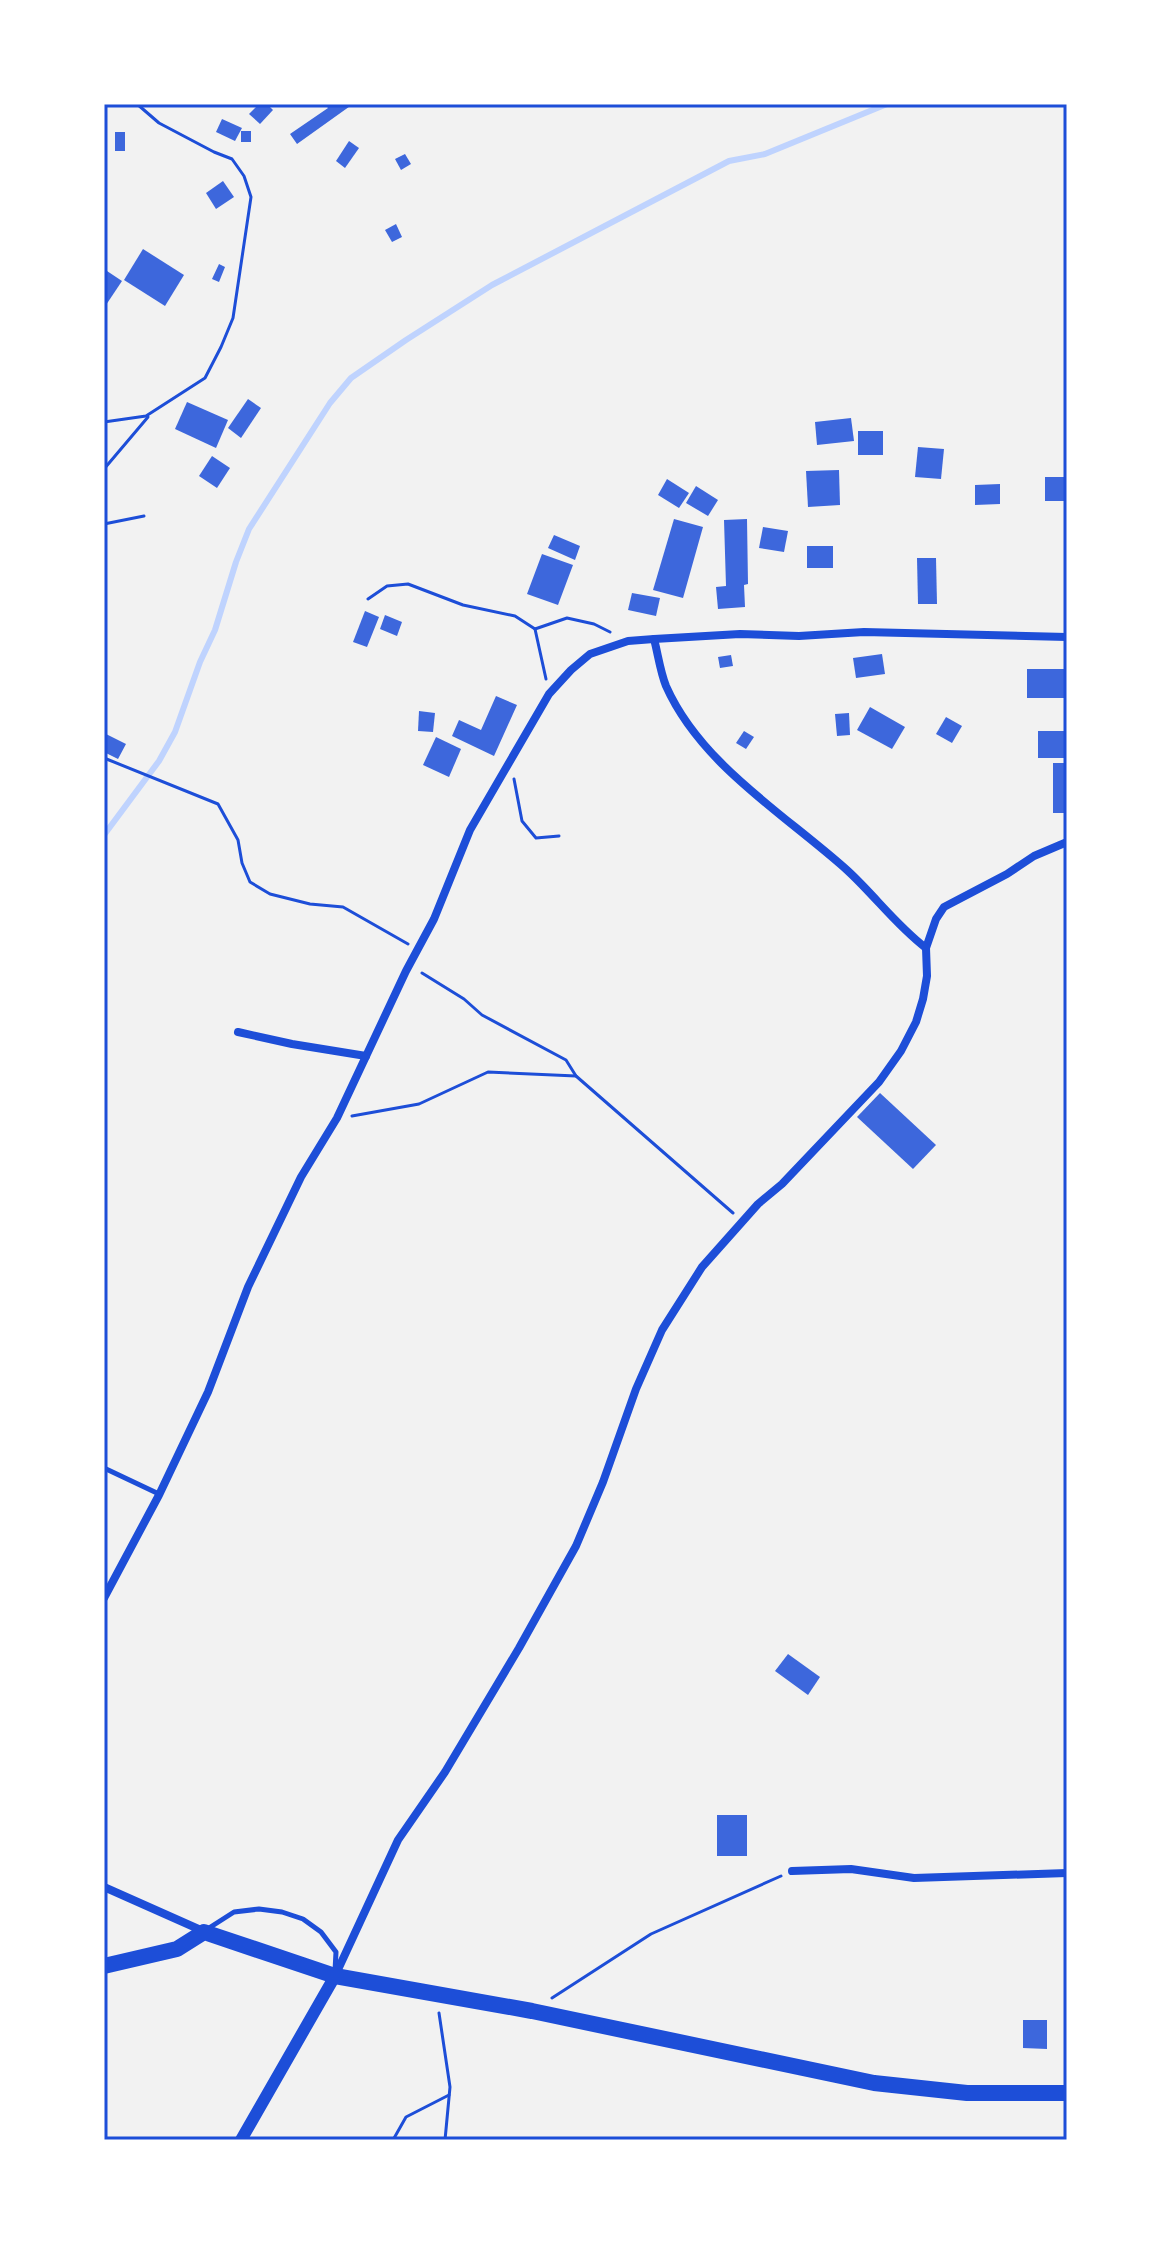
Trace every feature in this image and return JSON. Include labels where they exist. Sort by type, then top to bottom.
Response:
[{"type":"main road","points":[[104,1966],[177,1949],[204,1932],[335,1976],[532,2011],[874,2083],[967,2093],[1067,2093]]},
{"type":"street","points":[[104,1598],[159,1495],[208,1392],[248,1287],[301,1177],[337,1118],[434,919],[470,830],[549,694],[571,670],[590,654],[628,641],[654,639],[864,632],[1067,637]]},
{"type":"street","points":[[654,639],[665,684],[699,739],[724,766],[849,872],[909,935],[926,948]]},
{"type":"street","points":[[241,2140],[335,1976],[398,1840],[460,1747],[576,1546],[662,1330],[702,1267],[758,1204],[782,1184],[879,1082],[901,1051],[916,1022],[923,999],[927,976],[926,948],[936,919],[944,907],[1034,856],[1067,842]]},
{"type":"street","points":[[238,1032],[366,1056]]},
{"type":"street","points":[[792,1871],[851,1869],[914,1878],[1067,1873]]},
{"type":"street","points":[[104,1887],[204,1932]]},
{"type":"lane","points":[[104,1468],[159,1495]]},
{"type":"lane","points":[[204,1932],[234,1912],[259,1909],[303,1919],[321,1932],[336,1952],[335,1976]]},
{"type":"path","points":[[104,422],[146,416],[205,378],[233,318],[251,197],[244,176],[232,159],[159,123],[137,104]]},
{"type":"path","points":[[104,469],[151,413]]},
{"type":"path","points":[[104,524],[144,516]]},
{"type":"path","points":[[368,599],[387,586],[408,584],[463,605],[515,616],[535,629],[549,694]]},
{"type":"path","points":[[535,629],[567,618],[594,624],[628,641]]},
{"type":"path","points":[[104,758],[218,804],[238,840],[242,863],[250,882],[270,894],[310,904],[343,907],[418,950]]},
{"type":"path","points":[[509,766],[522,821],[536,838],[559,836]]},
{"type":"path","points":[[409,965],[464,999],[482,1015],[566,1060],[576,1076],[742,1221]]},
{"type":"path","points":[[337,1118],[419,1104],[488,1072],[576,1076]]},
{"type":"path","points":[[532,2011],[651,1934],[792,1871]]},
{"type":"path","points":[[436,1993],[450,2087],[445,2140]]},
{"type":"path","points":[[393,2140],[406,2117],[449,2095]]},
{"type":"building","points":[[259,104],[267,104],[273,110],[260,124],[249,114]]},
{"type":"building","points":[[325,104],[353,104],[297,144],[290,134],[328,108]]},
{"type":"building","points":[[222,119],[242,128],[235,141],[216,132]]},
{"type":"building","points":[[241,131],[251,131],[251,142],[241,142]]},
{"type":"building","points":[[115,132],[125,132],[125,151],[115,151]]},
{"type":"building","points":[[349,141],[359,148],[345,168],[336,161]]},
{"type":"building","points":[[405,154],[411,164],[401,170],[395,159]]},
{"type":"building","points":[[223,181],[234,197],[216,209],[206,193]]},
{"type":"building","points":[[396,224],[402,237],[392,242],[385,230]]},
{"type":"building","points":[[143,249],[184,275],[165,306],[124,280]]},
{"type":"building","points":[[219,264],[225,267],[219,282],[212,279]]},
{"type":"building","points":[[104,269],[122,281],[104,308]]},
{"type":"building","points":[[248,399],[261,408],[241,438],[228,428]]},
{"type":"building","points":[[187,402],[228,420],[216,448],[175,429]]},
{"type":"building","points":[[851,418],[854,441],[817,445],[815,422]]},
{"type":"building","points":[[858,431],[883,431],[883,455],[858,455]]},
{"type":"building","points":[[918,447],[944,449],[941,479],[915,477]]},
{"type":"building","points":[[212,456],[230,468],[217,488],[199,476]]},
{"type":"building","points":[[839,470],[840,505],[808,507],[806,471]]},
{"type":"building","points":[[1045,477],[1067,477],[1067,501],[1045,501]]},
{"type":"building","points":[[667,479],[689,493],[679,508],[658,495]]},
{"type":"building","points":[[1000,484],[1000,504],[975,505],[975,485]]},
{"type":"building","points":[[696,486],[718,500],[708,516],[686,503]]},
{"type":"building","points":[[674,519],[703,527],[683,598],[653,590]]},
{"type":"building","points":[[747,519],[748,584],[744,585],[745,607],[718,609],[716,587],[726,586],[724,520]]},
{"type":"building","points":[[763,527],[788,531],[784,552],[759,548]]},
{"type":"building","points":[[554,535],[580,546],[575,560],[548,548]]},
{"type":"building","points":[[807,546],[833,546],[833,568],[807,568]]},
{"type":"building","points":[[542,554],[573,565],[558,605],[527,594]]},
{"type":"building","points":[[917,558],[936,558],[937,604],[918,604]]},
{"type":"building","points":[[632,593],[660,598],[656,616],[628,610]]},
{"type":"building","points":[[365,611],[379,617],[367,647],[353,642]]},
{"type":"building","points":[[385,615],[402,622],[397,636],[380,629]]},
{"type":"building","points":[[882,654],[885,674],[856,678],[853,658]]},
{"type":"building","points":[[731,655],[733,666],[720,668],[718,657]]},
{"type":"building","points":[[1027,669],[1067,669],[1067,698],[1027,698]]},
{"type":"building","points":[[496,696],[517,705],[494,756],[452,736],[459,720],[481,730]]},
{"type":"building","points":[[870,707],[905,727],[892,749],[857,730]]},
{"type":"building","points":[[419,711],[435,713],[433,732],[418,731]]},
{"type":"building","points":[[849,713],[850,735],[837,736],[835,714]]},
{"type":"building","points":[[946,717],[962,726],[952,743],[936,734]]},
{"type":"building","points":[[744,731],[754,737],[746,749],[736,743]]},
{"type":"building","points":[[1038,731],[1067,731],[1067,758],[1038,758]]},
{"type":"building","points":[[104,733],[126,744],[118,759],[104,752]]},
{"type":"building","points":[[436,737],[461,749],[449,777],[423,765]]},
{"type":"building","points":[[1053,763],[1067,763],[1067,813],[1053,813]]},
{"type":"building","points":[[880,1093],[936,1145],[913,1169],[857,1117]]},
{"type":"building","points":[[788,1654],[820,1677],[808,1695],[775,1671]]},
{"type":"building","points":[[717,1815],[747,1815],[747,1856],[717,1856]]},
{"type":"building","points":[[1023,2020],[1047,2020],[1047,2049],[1023,2048]]},
{"type":"waterway","points":[[104,835],[159,761],[175,732],[215,630],[249,529],[330,403],[351,378],[492,285],[729,161],[765,154],[887,104]]}]
